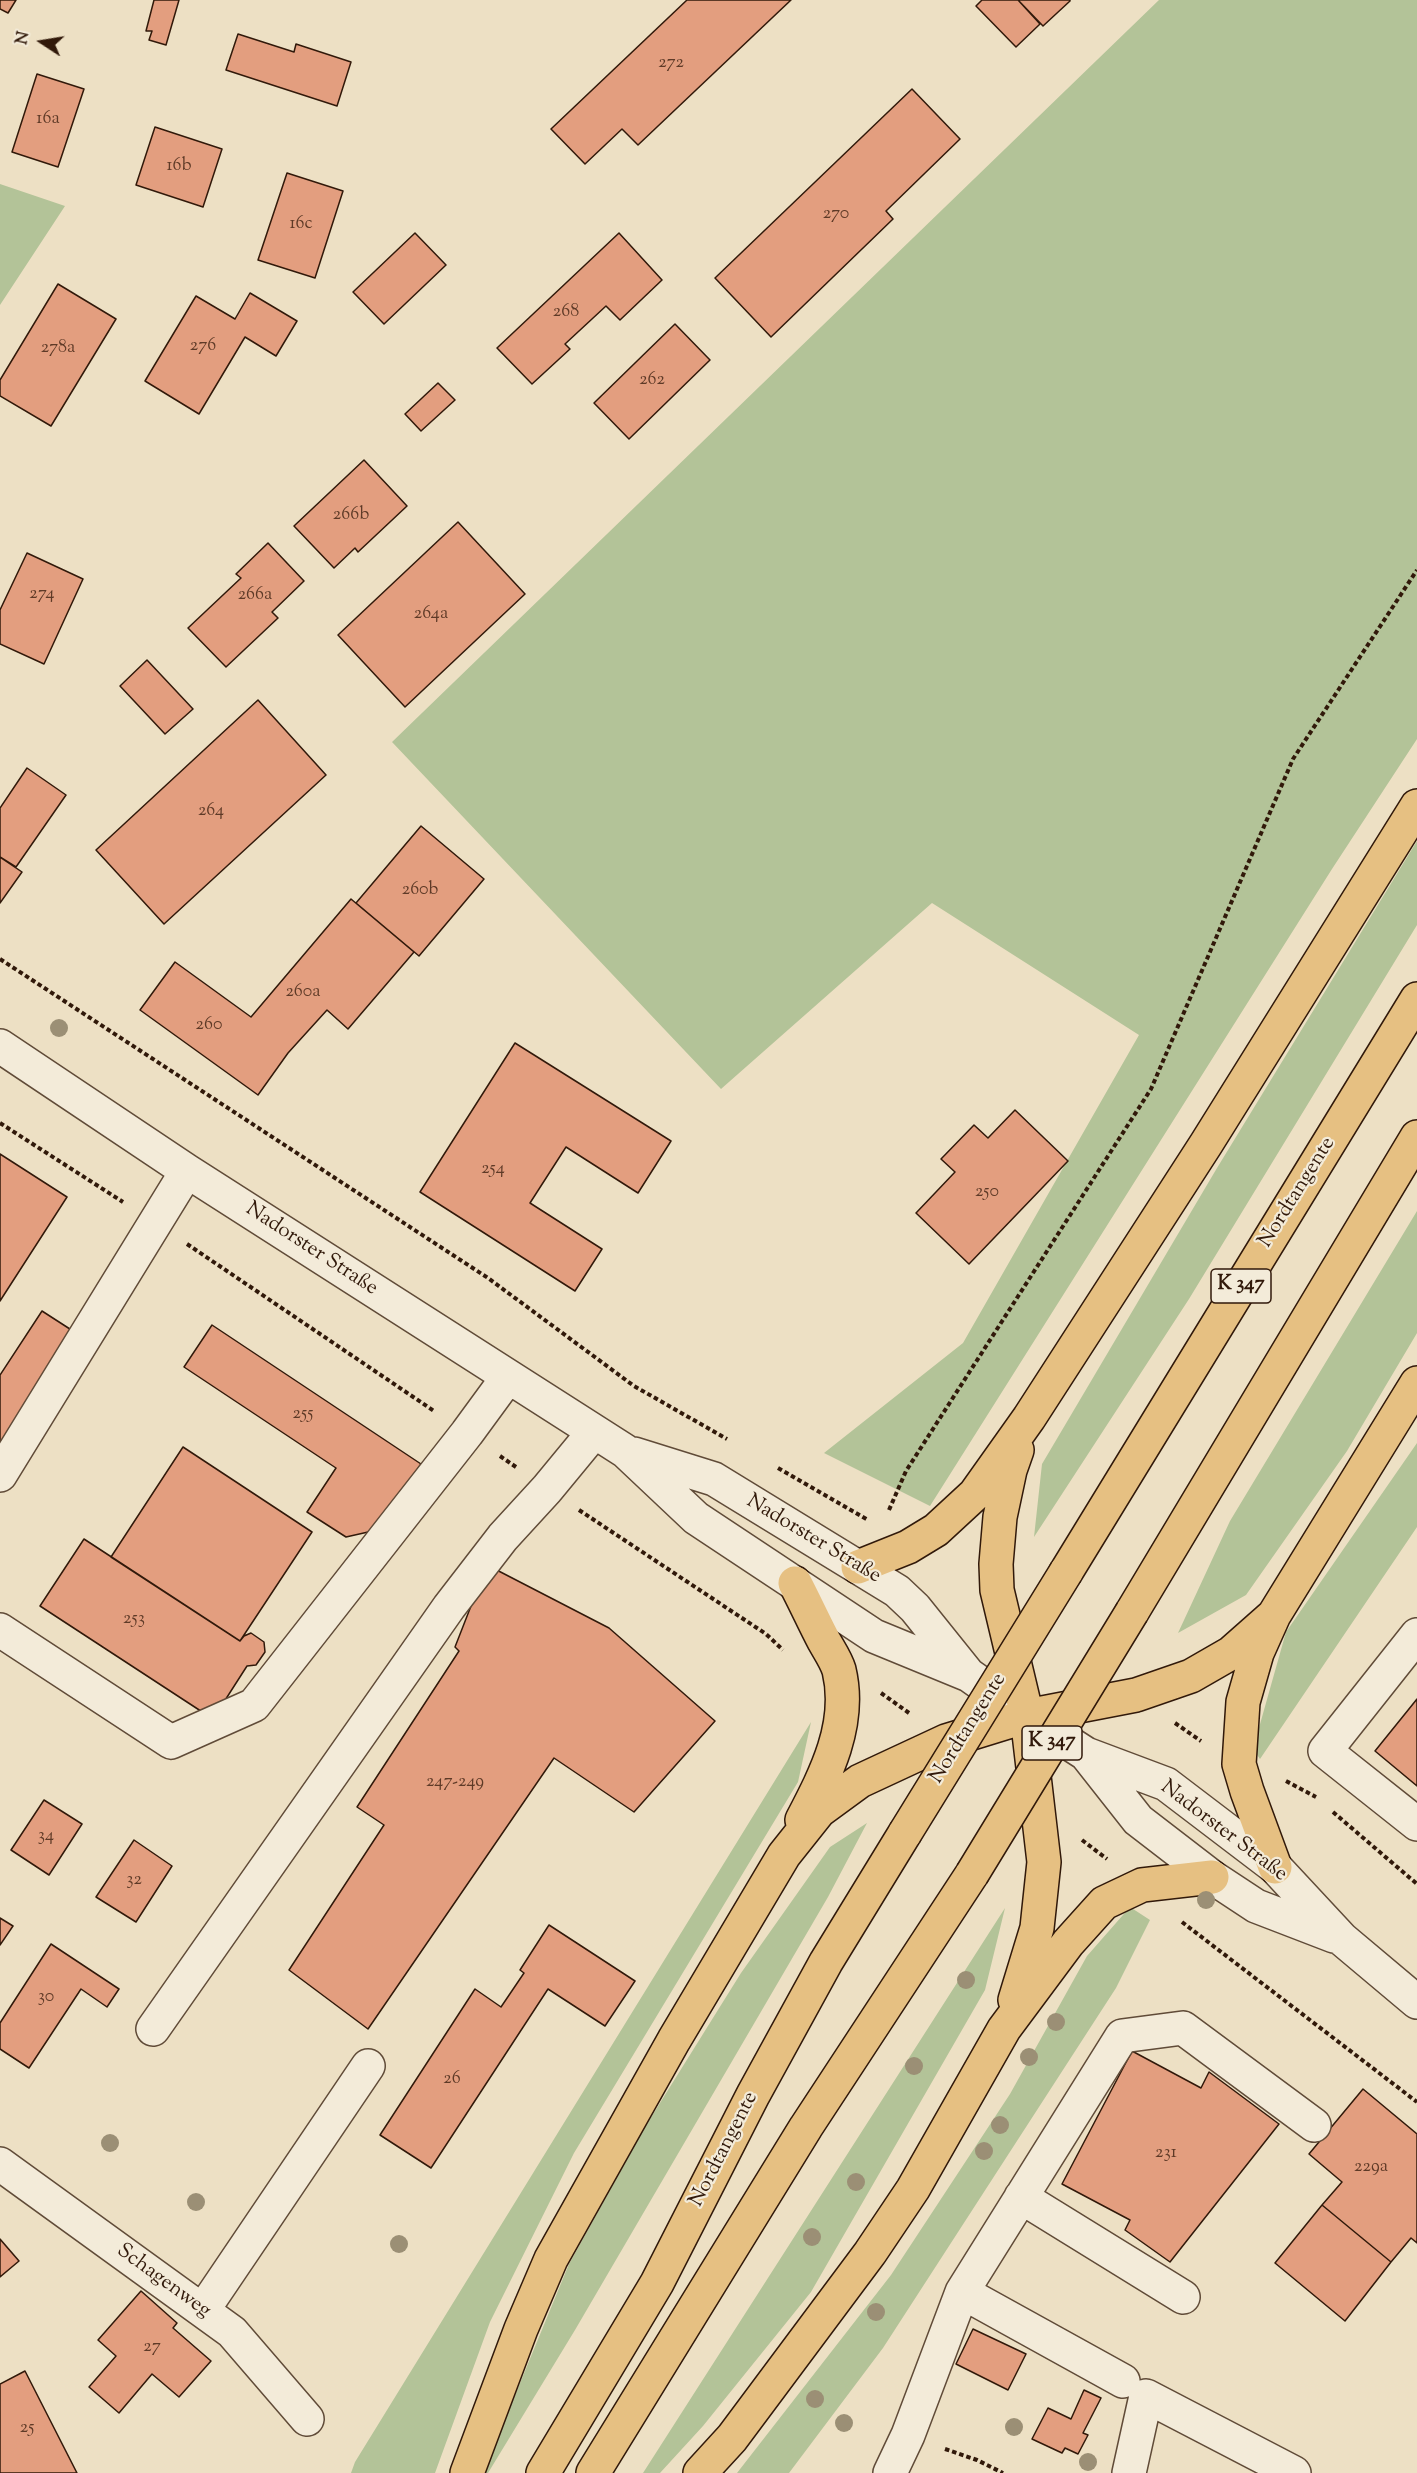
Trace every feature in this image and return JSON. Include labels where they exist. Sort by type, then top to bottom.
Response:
[{"type":"highway","name":"K 347","points":[[858,1567],[908,1547],[936,1530],[975,1494],[1029,1418],[1206,1144],[1417,806]]},
{"type":"highway","name":"Nordtangente","points":[[543,2473],[657,2283],[753,2095],[826,1962],[1417,999]]},
{"type":"highway","name":"K 347","points":[[592,2473],[806,2127],[972,1874],[1417,1137]]},
{"type":"highway","name":"K 347","points":[[1275,1867],[1239,1764],[1243,1702],[1257,1653],[1274,1615],[1417,1383]]},
{"type":"highway","name":"K 347","points":[[1029,1418],[1010,1470],[1000,1517],[996,1564],[997,1590],[1027,1716],[1136,1695],[1191,1676],[1231,1653],[1274,1615]]},
{"type":"highway","points":[[467,2473],[521,2329],[551,2259],[674,2040],[784,1855],[833,1755],[841,1720],[841,1687],[838,1668],[795,1583]]},
{"type":"highway","points":[[784,1855],[819,1811],[860,1781],[946,1741],[1027,1716],[1044,1862],[1037,1928],[1024,1977],[1004,2030]]},
{"type":"highway","points":[[700,2473],[732,2438],[798,2352],[913,2190],[1004,2030],[1068,1943],[1104,1903],[1142,1885],[1212,1877]]},
{"type":"street","name":"Nadorster Straße","points":[[0,1046],[187,1171],[625,1451],[696,1518],[874,1636],[969,1675],[1086,1754],[1166,1784],[1275,1867],[1342,1939],[1417,2002]]},
{"type":"street","points":[[0,1475],[187,1171]]},
{"type":"street","points":[[0,1630],[171,1742],[254,1705],[467,1433],[508,1377]]},
{"type":"street","points":[[153,2029],[449,1607],[503,1537],[547,1489],[594,1432]]},
{"type":"street","name":"Nadorster Straße","points":[[625,1451],[714,1479],[897,1591],[915,1608],[969,1675]]},
{"type":"street","points":[[1417,1635],[1325,1751],[1417,1824]]},
{"type":"street","name":"Nadorster Straße","points":[[1086,1754],[1138,1820],[1212,1877],[1256,1906],[1342,1939]]},
{"type":"street","points":[[890,2473],[908,2435],[962,2292],[1122,2036],[1183,2028],[1314,2125]]},
{"type":"street","points":[[202,2310],[368,2066]]},
{"type":"street","name":"Schagenweg","points":[[0,2164],[232,2332],[307,2419]]},
{"type":"street","points":[[1021,2197],[1183,2297]]},
{"type":"street","points":[[962,2292],[1123,2381]]},
{"type":"street","points":[[1129,2473],[1146,2397],[1294,2473]]},
{"type":"path","points":[[881,1527],[906,1471],[1151,1089],[1293,759],[1417,570]]},
{"type":"path","points":[[0,959],[488,1278],[634,1386],[737,1445]]},
{"type":"path","points":[[0,1123],[154,1222],[547,1489],[766,1634],[783,1651]]},
{"type":"path","points":[[768,1462],[881,1527],[908,1547]]},
{"type":"path","points":[[841,1687],[870,1685],[946,1741]]},
{"type":"path","points":[[1136,1695],[1225,1758],[1268,1772],[1316,1797],[1417,1884]]},
{"type":"path","points":[[1037,1806],[1142,1885],[1189,1928],[1417,2102]]},
{"type":"path","points":[[908,2435],[977,2460],[1003,2473]]},
{"type":"green space","points":[[1159,0],[1417,0],[1417,739],[1332,869],[930,1506],[824,1453],[963,1343],[1139,1035],[932,903],[721,1089],[392,742]]},
{"type":"green space","points":[[0,184],[65,206],[0,305]]},
{"type":"green space","points":[[1417,841],[1417,925],[1189,1299],[1034,1537],[1042,1464],[1217,1168]]},
{"type":"green space","points":[[1417,1211],[1417,1333],[1347,1451],[1246,1595],[1178,1633],[1230,1521]]},
{"type":"green space","points":[[1417,1443],[1417,1527],[1260,1759],[1253,1749],[1286,1632]]},
{"type":"green space","points":[[811,1722],[798,1782],[574,2153],[490,2322],[435,2473],[351,2473],[355,2462]]},
{"type":"green space","points":[[867,1823],[828,1897],[575,2330],[488,2473],[483,2473],[569,2264],[645,2127],[741,1973],[830,1847]]},
{"type":"green space","points":[[1130,1907],[1150,1920],[1116,1988],[883,2348],[789,2473],[737,2473],[891,2275],[1010,2094],[1087,1956]]},
{"type":"green space","points":[[1005,1908],[985,1990],[811,2292],[703,2426],[660,2473],[643,2473]]},
{"type":"building","points":[[0,0],[16,0],[8,13],[0,9]]},
{"type":"building","points":[[154,0],[179,0],[166,45],[149,40],[152,31],[146,31]]},
{"type":"building","points":[[687,0],[791,0],[638,145],[622,129],[585,164],[551,129]]},
{"type":"building","points":[[982,0],[1018,0],[1040,24],[1016,47],[976,6]]},
{"type":"building","points":[[1018,0],[1070,0],[1070,1],[1043,26]]},
{"type":"building","points":[[238,34],[294,52],[296,44],[351,62],[337,106],[226,70]]},
{"type":"building","points":[[37,74],[84,89],[58,167],[12,152]]},
{"type":"building","points":[[912,89],[960,139],[886,211],[893,219],[771,337],[715,278]]},
{"type":"building","points":[[155,127],[222,149],[203,207],[136,185]]},
{"type":"building","points":[[287,173],[343,191],[315,278],[258,260]]},
{"type":"building","points":[[415,233],[446,265],[384,324],[353,292]]},
{"type":"building","points":[[619,233],[662,280],[620,320],[606,306],[565,344],[570,349],[532,384],[497,348]]},
{"type":"building","points":[[58,284],[116,319],[51,426],[0,396],[0,380]]},
{"type":"building","points":[[250,293],[297,321],[276,356],[245,337],[199,414],[145,381],[196,296],[235,319]]},
{"type":"building","points":[[675,324],[710,360],[629,439],[594,403]]},
{"type":"building","points":[[438,383],[455,400],[421,431],[405,414]]},
{"type":"building","points":[[364,460],[407,506],[358,552],[355,548],[334,568],[294,526]]},
{"type":"building","points":[[458,522],[525,594],[405,707],[338,635]]},
{"type":"building","points":[[268,543],[304,581],[272,612],[278,618],[226,667],[188,628],[241,578],[236,574]]},
{"type":"building","points":[[27,553],[83,579],[44,664],[0,644],[0,610]]},
{"type":"building","points":[[147,660],[193,709],[165,734],[120,686]]},
{"type":"building","points":[[258,700],[326,775],[164,924],[96,850]]},
{"type":"building","points":[[27,768],[66,795],[16,867],[0,857],[0,808]]},
{"type":"building","points":[[421,826],[484,879],[419,956],[356,903]]},
{"type":"building","points":[[0,857],[22,872],[0,903]]},
{"type":"building","points":[[351,899],[414,952],[348,1029],[327,1010],[288,1053],[258,1095],[140,1010],[175,962],[251,1017]]},
{"type":"building","points":[[515,1043],[671,1141],[638,1193],[566,1147],[530,1203],[602,1249],[575,1291],[420,1192]]},
{"type":"building","points":[[1015,1110],[1068,1161],[969,1264],[916,1213],[955,1172],[941,1159],[974,1125],[988,1138]]},
{"type":"building","points":[[0,1154],[67,1197],[0,1301]]},
{"type":"building","points":[[42,1311],[73,1331],[0,1443],[0,1375]]},
{"type":"building","points":[[212,1325],[421,1464],[377,1530],[346,1537],[307,1512],[336,1468],[184,1367]]},
{"type":"building","points":[[183,1447],[312,1532],[240,1641],[111,1557]]},
{"type":"building","points":[[84,1539],[240,1641],[251,1633],[264,1642],[265,1652],[256,1665],[247,1666],[213,1719],[40,1606]]},
{"type":"building","points":[[487,1565],[609,1628],[715,1721],[634,1812],[554,1758],[368,2029],[289,1970],[384,1825],[357,1807],[459,1651],[455,1647]]},
{"type":"building","points":[[1417,1699],[1417,1786],[1375,1751]]},
{"type":"building","points":[[44,1800],[82,1824],[49,1875],[11,1850]]},
{"type":"building","points":[[134,1840],[172,1866],[136,1922],[96,1897]]},
{"type":"building","points":[[0,1918],[13,1926],[0,1945]]},
{"type":"building","points":[[549,1925],[635,1981],[605,2026],[548,1989],[431,2168],[380,2135],[475,1989],[501,2007],[524,1973],[520,1970]]},
{"type":"building","points":[[51,1944],[119,1989],[107,2007],[81,1989],[29,2068],[0,2049],[0,2023]]},
{"type":"building","points":[[1132,2051],[1201,2088],[1209,2072],[1279,2124],[1170,2262],[1125,2230],[1130,2220],[1062,2184]]},
{"type":"building","points":[[1363,2089],[1417,2134],[1417,2243],[1411,2238],[1391,2262],[1322,2205],[1342,2182],[1309,2154]]},
{"type":"building","points":[[1322,2205],[1391,2262],[1345,2321],[1275,2263]]},
{"type":"building","points":[[0,2239],[19,2261],[0,2277]]},
{"type":"building","points":[[141,2291],[177,2323],[173,2328],[211,2361],[179,2397],[152,2374],[119,2413],[89,2387],[116,2356],[98,2340]]},
{"type":"building","points":[[973,2329],[1026,2354],[1008,2390],[956,2364]]},
{"type":"building","points":[[25,2371],[77,2473],[0,2473],[0,2384]]},
{"type":"building","points":[[1084,2390],[1101,2398],[1083,2433],[1088,2435],[1078,2454],[1065,2448],[1062,2453],[1032,2439],[1048,2408],[1071,2419]]}]
